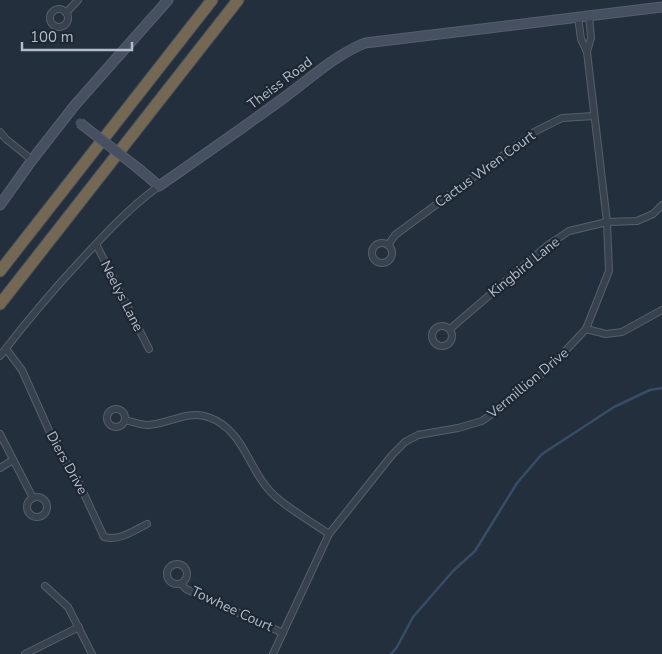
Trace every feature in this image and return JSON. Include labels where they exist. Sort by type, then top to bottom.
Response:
[{"type":"highway","points":[[0,271],[212,0]]},
{"type":"highway","points":[[0,304],[238,0]]},
{"type":"street","points":[[66,13],[78,0]]},
{"type":"street","points":[[0,205],[68,114],[168,0]]},
{"type":"street","name":"Theiss Road","points":[[0,356],[38,308],[131,208],[332,61],[358,46],[385,40],[662,7]]},
{"type":"street","name":"Vermillion Drive","points":[[274,654],[329,534],[392,454],[418,434],[458,428],[482,421],[549,368],[586,329],[609,271],[606,222],[587,52],[590,38],[589,16]]},
{"type":"street","name":"Vermillion Drive","points":[[578,17],[581,39],[587,52]]},
{"type":"street","points":[[68,114],[159,186]]},
{"type":"street","name":"Cactus Wren Court","points":[[388,245],[396,235],[536,131],[562,118],[594,116]]},
{"type":"street","points":[[0,132],[32,160]]},
{"type":"street","name":"Kingbird Lane","points":[[450,329],[548,245],[569,231],[606,222],[637,221],[653,214],[662,204]]},
{"type":"street","name":"Neelys Lane","points":[[96,244],[149,349]]},
{"type":"street","points":[[586,329],[606,334],[622,332],[662,310]]},
{"type":"street","name":"Diers Drive","points":[[6,348],[22,370],[55,444],[78,481],[104,537],[114,539],[121,537],[147,524]]},
{"type":"street","points":[[126,420],[146,425],[194,415],[208,417],[225,426],[236,436],[263,484],[276,497],[329,534]]},
{"type":"street","points":[[0,434],[33,498]]},
{"type":"street","points":[[0,468],[13,460]]},
{"type":"street","name":"Towhee Court","points":[[181,584],[186,589],[283,633]]},
{"type":"street","points":[[45,586],[68,607],[92,654]]},
{"type":"street","points":[[25,654],[79,627]]},
{"type":"waterway","points":[[391,654],[397,647],[413,617],[453,571],[475,551],[517,483],[542,454],[614,407],[650,390],[662,388]]}]
